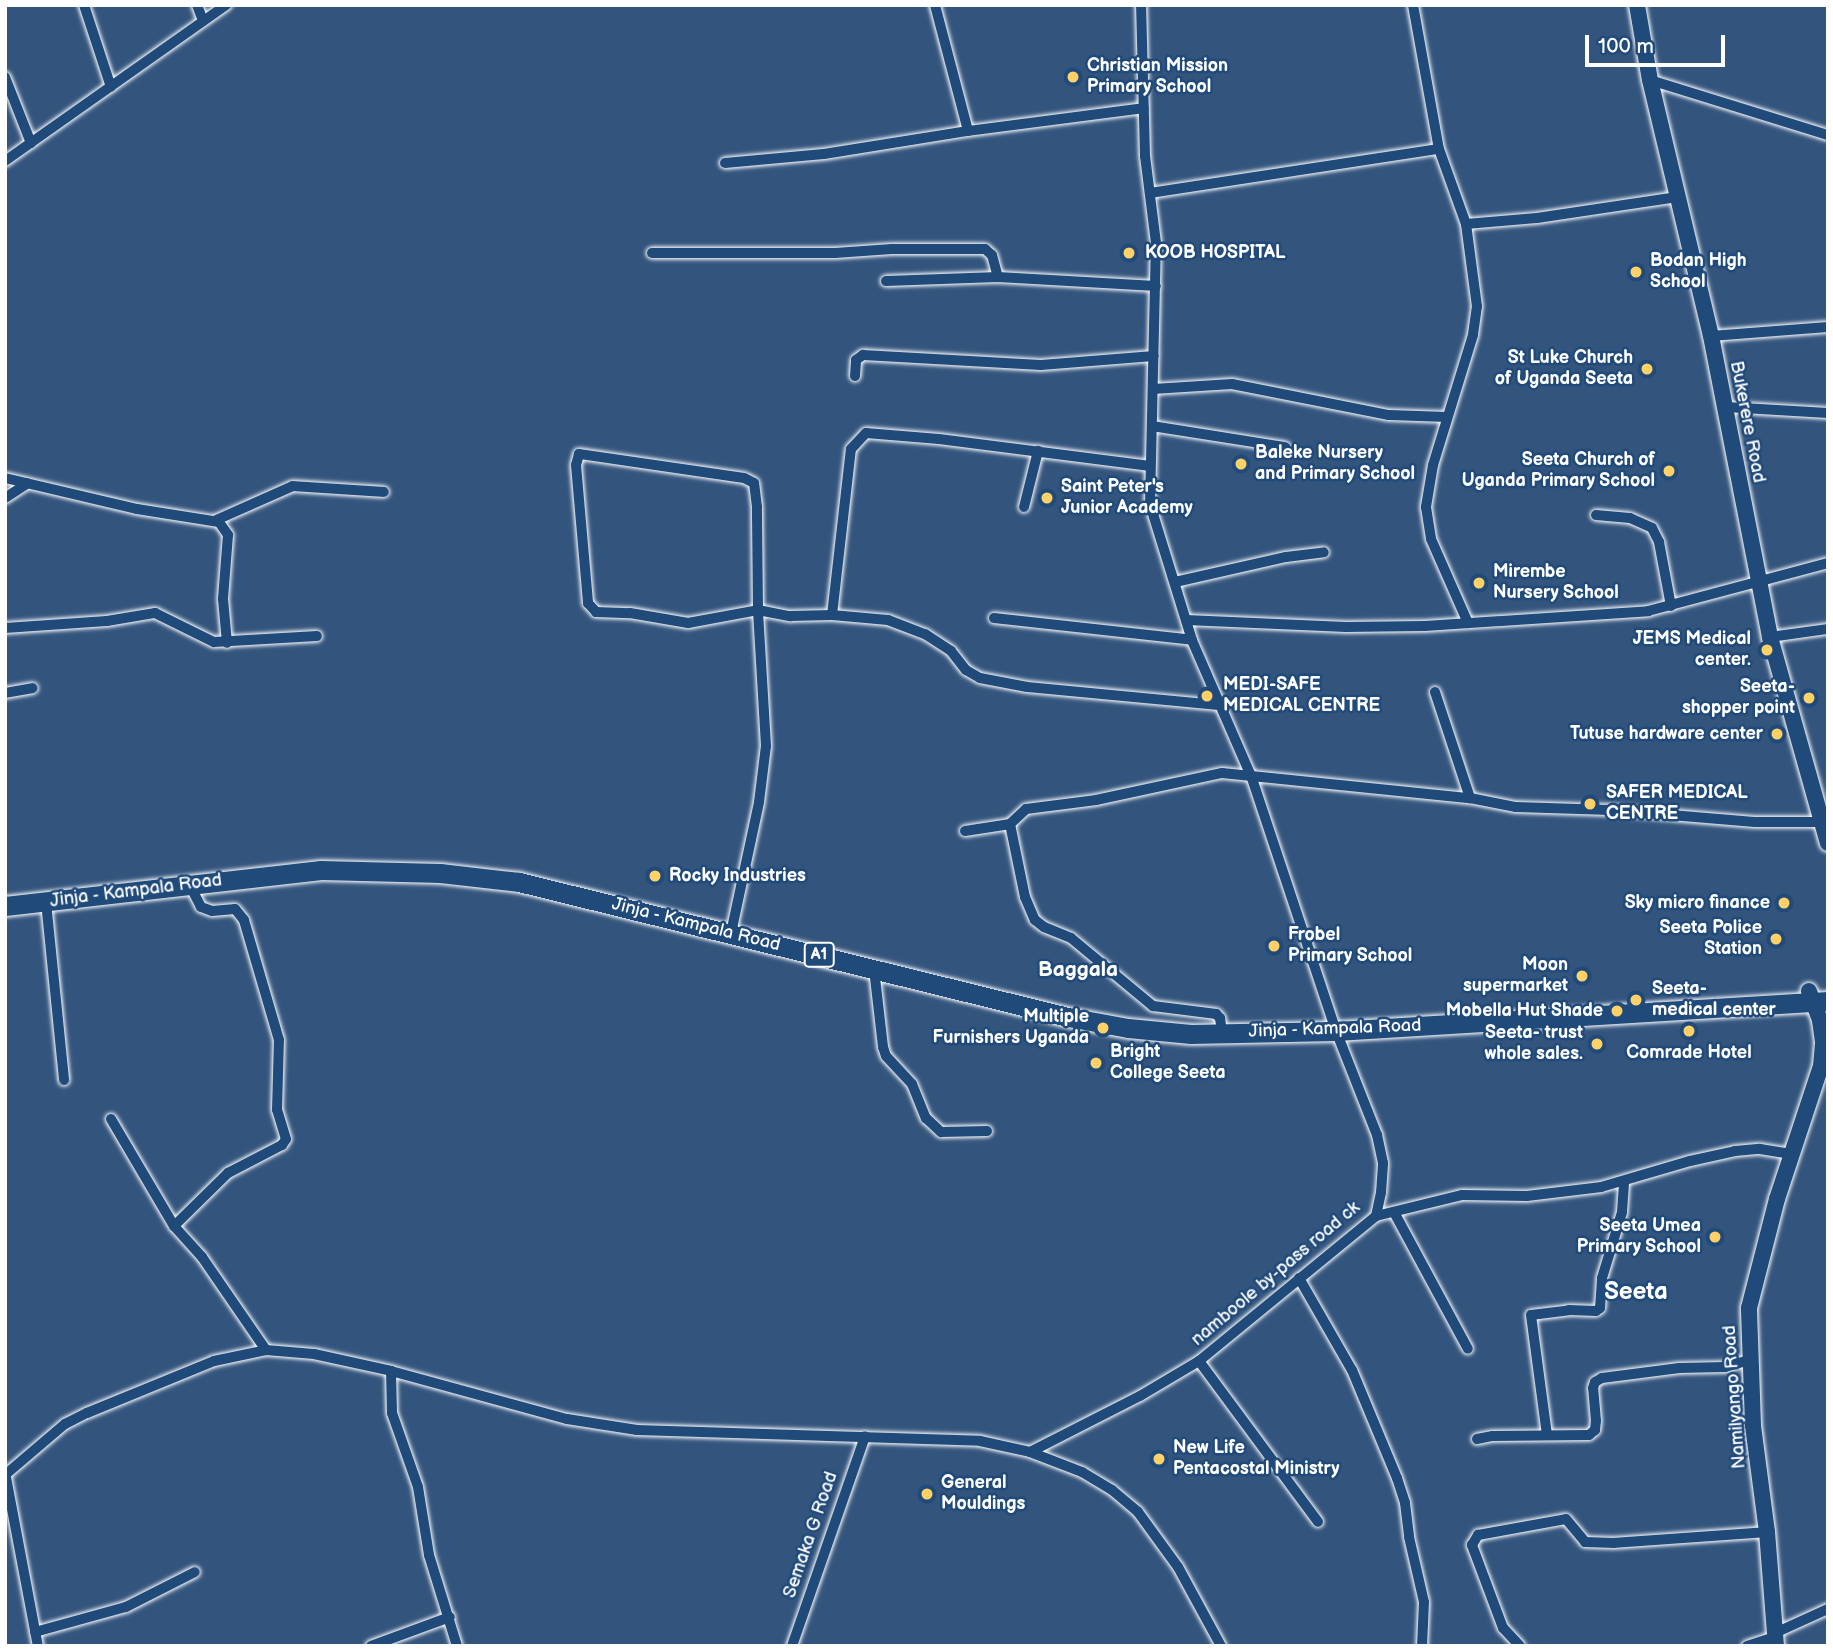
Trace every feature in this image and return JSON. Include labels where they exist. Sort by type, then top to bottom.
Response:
[{"type":"highway","name":"Jinja - Kampala Road","points":[[5,906],[321,870],[440,873],[519,882],[1068,1017],[1158,1031],[1336,1031],[1634,1014],[1820,996]]},
{"type":"main road","name":"Bukerere Road","points":[[1637,5],[1650,79],[1726,407],[1770,637],[1828,843]]},
{"type":"main road","name":"Namilyango Road","points":[[1775,1639],[1749,1360],[1749,1308],[1753,1283],[1790,1154],[1825,1066],[1820,996]]},
{"type":"street","points":[[84,5],[111,87]]},
{"type":"street","points":[[197,5],[203,21]]},
{"type":"street","points":[[5,161],[226,5]]},
{"type":"street","points":[[934,5],[968,131]]},
{"type":"street","name":"namboole by-pass road ck","points":[[1030,1452],[1150,1391],[1199,1361],[1376,1216],[1381,1193],[1383,1163],[1377,1136],[1336,1031],[1251,776],[1192,640],[1150,504],[1156,243],[1144,108],[1141,5]]},
{"type":"street","points":[[1413,5],[1439,149],[1466,224],[1477,306],[1465,365],[1433,464],[1426,522],[1468,623]]},
{"type":"street","points":[[5,77],[31,142]]},
{"type":"street","points":[[1650,79],[1828,135]]},
{"type":"street","points":[[725,163],[824,154],[968,131],[1144,108]]},
{"type":"street","points":[[1150,193],[1439,149]]},
{"type":"street","points":[[1466,224],[1537,218],[1677,197]]},
{"type":"street","points":[[652,253],[835,254],[892,249],[985,249],[992,255],[998,277]]},
{"type":"street","points":[[886,281],[998,277],[1156,286]]},
{"type":"street","points":[[1711,336],[1828,327]]},
{"type":"street","points":[[855,376],[856,360],[863,355],[1030,365],[1154,356]]},
{"type":"street","points":[[1153,389],[1233,384],[1389,415],[1447,416]]},
{"type":"street","points":[[1726,407],[1828,413]]},
{"type":"street","points":[[1152,426],[1285,447]]},
{"type":"street","points":[[832,615],[851,449],[866,433],[1150,466]]},
{"type":"street","points":[[1024,507],[1038,451]]},
{"type":"street","points":[[731,933],[759,802],[766,746],[758,610],[757,507],[754,483],[744,478],[579,454],[576,458],[577,477],[590,608],[603,614],[630,613],[688,623],[758,610],[790,616],[832,615],[901,624],[951,651],[965,670],[980,678],[1027,687],[1219,705]]},
{"type":"street","points":[[5,478],[137,509],[214,521],[224,526],[228,535],[223,599],[227,643]]},
{"type":"street","points":[[5,498],[28,483]]},
{"type":"street","points":[[214,521],[293,486],[384,492]]},
{"type":"street","points":[[1596,515],[1630,518],[1652,528],[1659,542],[1671,606]]},
{"type":"street","points":[[1175,582],[1286,557],[1324,552]]},
{"type":"street","points":[[1186,620],[1346,627],[1468,623],[1648,611],[1828,563]]},
{"type":"street","points":[[5,628],[107,621],[155,613],[163,614],[202,638],[227,643],[317,636]]},
{"type":"street","points":[[994,618],[1192,640]]},
{"type":"street","points":[[1770,637],[1828,629]]},
{"type":"street","points":[[5,693],[33,688]]},
{"type":"street","points":[[1435,692],[1470,798]]},
{"type":"street","points":[[965,831],[1010,824],[1026,809],[1096,800],[1157,784],[1222,774],[1470,798],[1516,807],[1611,810],[1755,822],[1822,822]]},
{"type":"street","points":[[1010,824],[1025,897],[1035,920],[1044,927],[1071,938],[1153,1006],[1211,1013],[1220,1018],[1222,1032]]},
{"type":"street","points":[[174,1226],[228,1173],[282,1145],[286,1139],[277,1110],[279,1040],[244,920],[235,909],[212,911],[201,907],[190,885]]},
{"type":"street","points":[[46,902],[64,1080]]},
{"type":"street","points":[[874,969],[886,1056],[912,1084],[926,1118],[941,1132],[987,1131]]},
{"type":"street","points":[[111,1119],[174,1226],[202,1257],[266,1350]]},
{"type":"street","points":[[1376,1216],[1395,1214],[1454,1196],[1527,1196],[1579,1191],[1735,1151],[1760,1149],[1790,1154]]},
{"type":"street","points":[[1547,1434],[1531,1315],[1569,1310],[1596,1311],[1600,1308],[1602,1278],[1622,1212],[1624,1181]]},
{"type":"street","points":[[1395,1214],[1468,1349]]},
{"type":"street","points":[[1299,1278],[1352,1370],[1397,1478],[1405,1503],[1409,1537],[1424,1602],[1422,1646]]},
{"type":"street","points":[[38,1646],[6,1473],[56,1430],[87,1413],[214,1361],[266,1350],[314,1354],[391,1371],[568,1419],[636,1430],[963,1439],[1030,1452],[1082,1472],[1112,1490],[1138,1512],[1178,1567],[1221,1646]]},
{"type":"street","points":[[1477,1439],[1589,1434],[1595,1430],[1593,1388],[1595,1382],[1602,1378],[1679,1368],[1725,1367],[1749,1360]]},
{"type":"street","points":[[1199,1361],[1318,1522]]},
{"type":"street","points":[[391,1371],[392,1413],[418,1487],[429,1555],[457,1646]]},
{"type":"street","name":"Semaka G Road","points":[[792,1646],[865,1436]]},
{"type":"street","points":[[1520,1646],[1503,1628],[1472,1545],[1478,1535],[1566,1519],[1585,1542],[1614,1543],[1767,1532]]},
{"type":"street","points":[[35,1632],[126,1607],[195,1572]]},
{"type":"street","points":[[1747,1646],[1775,1639],[1828,1609]]},
{"type":"street","points":[[371,1646],[450,1617]]},
{"type":"place","name":"Christian Mission Primary School","points":[[1073,77]]},
{"type":"place","name":"KOOB HOSPITAL","points":[[1129,253]]},
{"type":"place","name":"Bodan High School","points":[[1636,272]]},
{"type":"place","name":"St Luke Church of Uganda Seeta","points":[[1647,369]]},
{"type":"place","name":"Baleke Nursery and Primary School","points":[[1241,464]]},
{"type":"place","name":"Seeta Church of Uganda Primary School","points":[[1669,471]]},
{"type":"place","name":"Saint Peter's Junior Academy","points":[[1047,498]]},
{"type":"place","name":"Mirembe Nursery School","points":[[1479,583]]},
{"type":"place","name":"JEMS Medical center.","points":[[1767,650]]},
{"type":"place","name":"MEDI-SAFE MEDICAL CENTRE","points":[[1207,696]]},
{"type":"place","name":"Seeta- shopper point","points":[[1809,698]]},
{"type":"place","name":"Tutuse hardware center","points":[[1777,734]]},
{"type":"place","name":"SAFER MEDICAL CENTRE","points":[[1590,804]]},
{"type":"place","name":"Rocky Industries","points":[[655,876]]},
{"type":"place","name":"Sky micro finance","points":[[1784,903]]},
{"type":"place","name":"Seeta Police Station","points":[[1776,939]]},
{"type":"place","name":"Frobel Primary School","points":[[1274,946]]},
{"type":"place","name":"Moon supermarket","points":[[1582,976]]},
{"type":"place","name":"Seeta- medical center","points":[[1636,1000]]},
{"type":"place","name":"Mobella Hut Shade","points":[[1617,1011]]},
{"type":"place","name":"Multiple Furnishers Uganda","points":[[1103,1028]]},
{"type":"place","name":"Comrade Hotel","points":[[1689,1031]]},
{"type":"place","name":"Seeta- trust whole sales.","points":[[1597,1044]]},
{"type":"place","name":"Bright College Seeta","points":[[1096,1063]]},
{"type":"place","name":"Seeta Umea Primary School","points":[[1715,1237]]},
{"type":"place","name":"New Life Pentacostal Ministry","points":[[1159,1459]]},
{"type":"place","name":"General Mouldings","points":[[927,1494]]},
{"type":"district","name":"Baggala","points":[[1078,970]]},
{"type":"district","name":"Seeta","points":[[1636,1292]]}]
